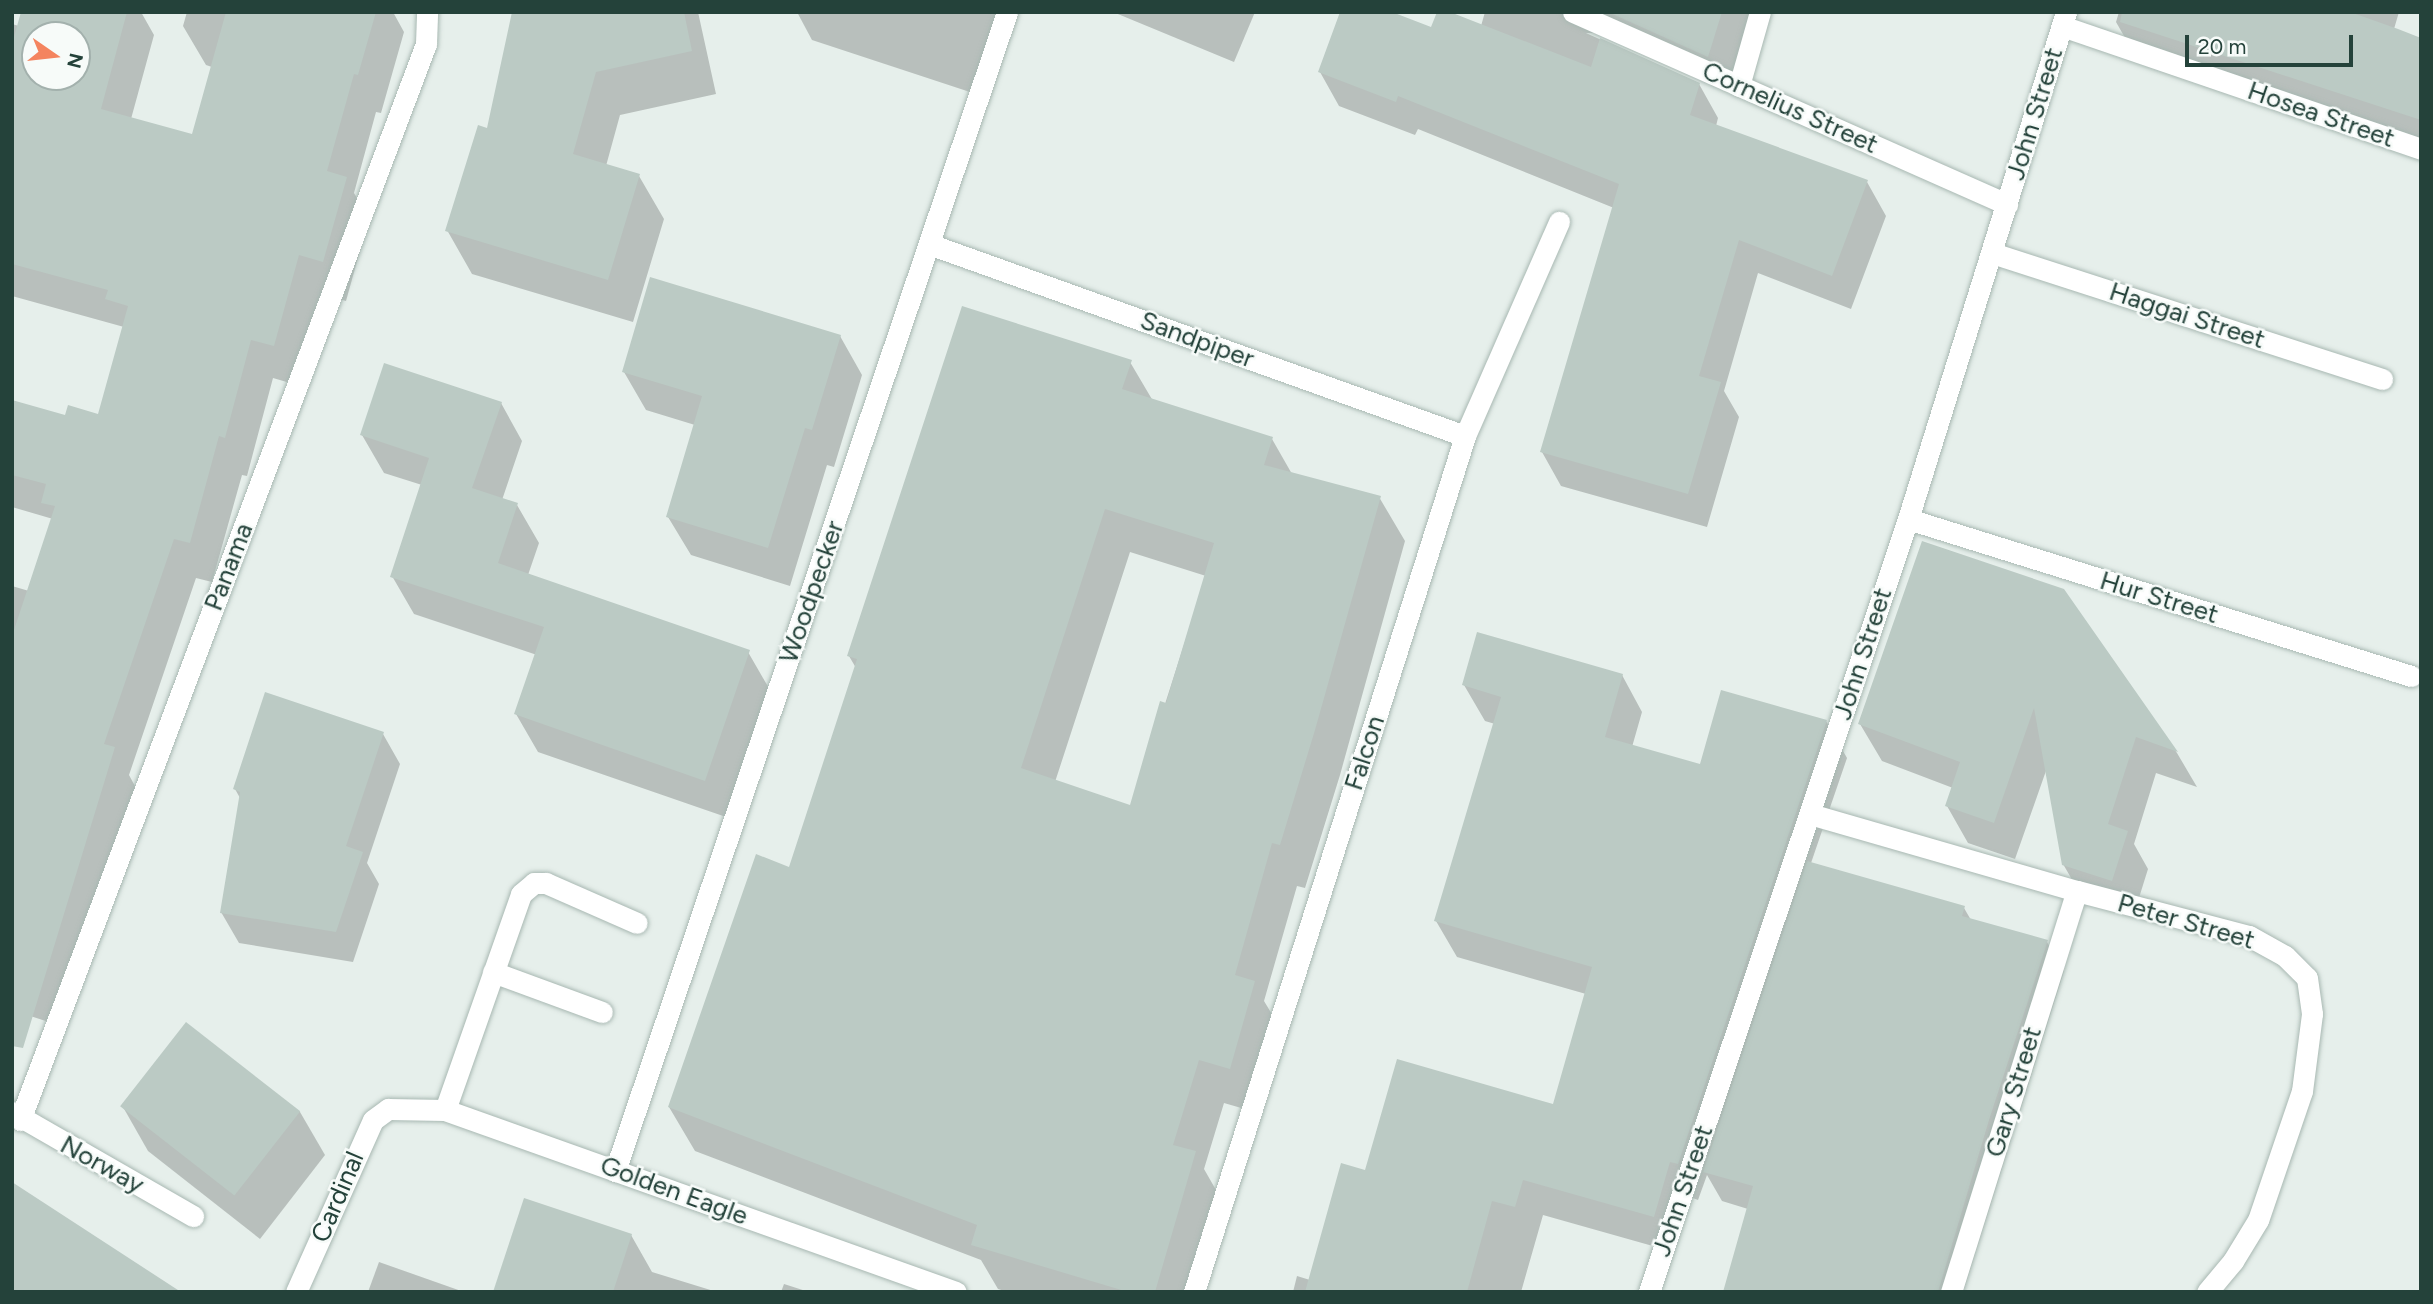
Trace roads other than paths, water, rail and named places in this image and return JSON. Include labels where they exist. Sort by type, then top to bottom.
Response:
[{"type":"street","name":"Panama","points":[[16,1116],[426,44],[427,12]]},
{"type":"street","name":"Woodpecker","points":[[615,1171],[1007,12]]},
{"type":"street","name":"Cornelius Street","points":[[1573,12],[2007,204]]},
{"type":"street","points":[[1739,86],[1760,12]]},
{"type":"street","name":"Hosea Street","points":[[2064,19],[2421,149]]},
{"type":"street","name":"John Street","points":[[1649,1292],[1908,519],[2064,19]]},
{"type":"street","name":"Falcon","points":[[1194,1292],[1465,436],[1559,222]]},
{"type":"street","name":"Sandpiper","points":[[929,244],[1465,436]]},
{"type":"street","name":"Haggai Street","points":[[1992,253],[2382,379]]},
{"type":"street","name":"Hur Street","points":[[1908,519],[2411,677]]},
{"type":"street","name":"Peter Street","points":[[1810,814],[2077,891],[2249,936],[2285,956],[2307,978],[2312,1014],[2302,1091],[2258,1220],[2233,1261],[2207,1292]]},
{"type":"street","points":[[445,1110],[520,894],[534,883],[546,883],[637,923]]},
{"type":"street","name":"Gary Street","points":[[1951,1292],[2077,891]]},
{"type":"street","points":[[493,972],[602,1012]]},
{"type":"street","name":"Golden Eagle","points":[[388,1109],[445,1110],[956,1292]]},
{"type":"street","name":"Cardinal","points":[[296,1292],[373,1119],[388,1109]]},
{"type":"street","name":"Norway","points":[[16,1116],[193,1216]]}]
